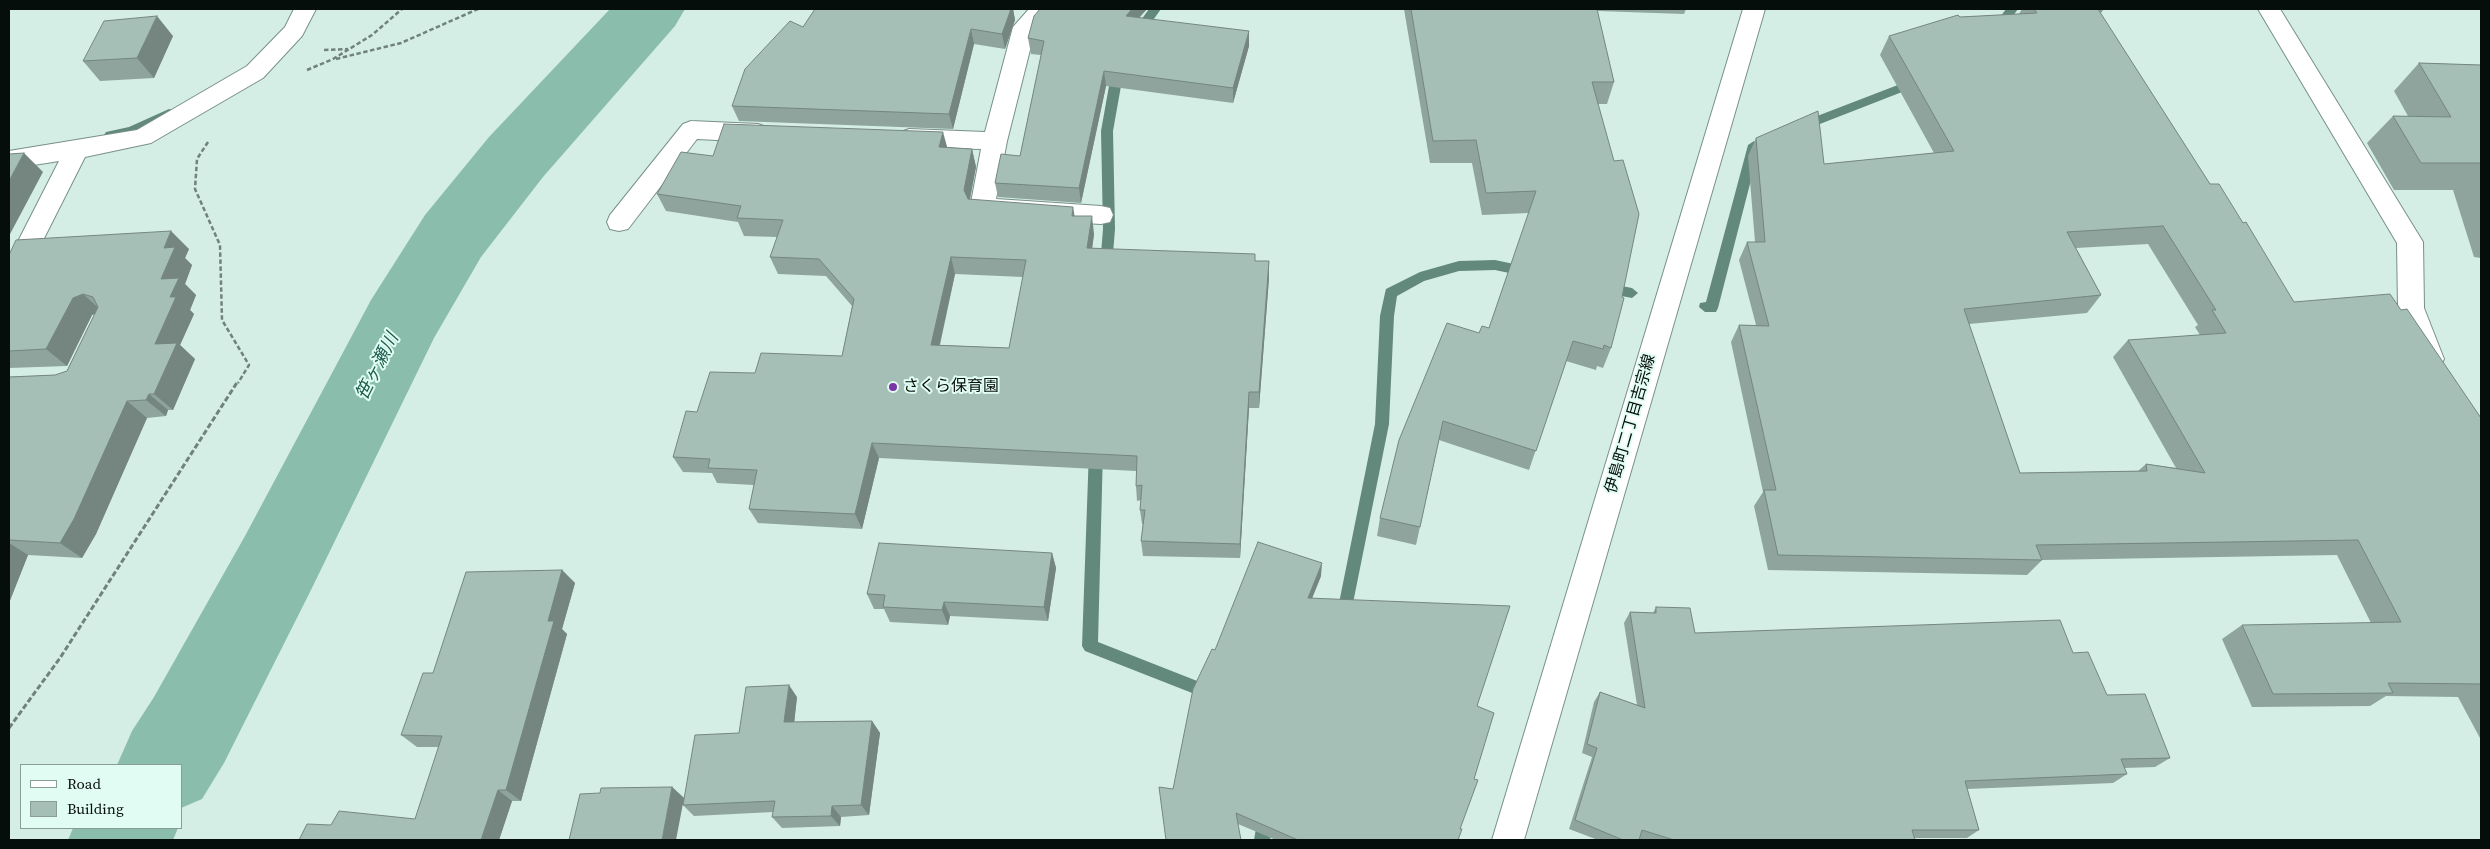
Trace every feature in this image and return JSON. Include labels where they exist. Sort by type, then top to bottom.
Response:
[{"type":"street","points":[[9,160],[77,150],[143,137],[255,72],[294,30],[305,9]]},
{"type":"street","name":"伊島町二丁目吉宗線","points":[[1508,840],[1754,9]]},
{"type":"street","points":[[2269,9],[2410,242],[2411,308],[2427,352],[2443,376]]},
{"type":"street","points":[[1012,10],[1039,12]]},
{"type":"street","points":[[1039,12],[1024,27],[995,141],[982,208],[1101,216]]},
{"type":"street","points":[[619,222],[691,130],[780,133]]},
{"type":"street","points":[[887,137],[995,141]]},
{"type":"street","points":[[9,283],[77,150]]},
{"type":"path","points":[[299,75],[333,59],[372,35],[402,9]]},
{"type":"path","points":[[333,59],[401,43],[478,9]]},
{"type":"path","points":[[9,728],[60,658],[249,365],[222,320],[220,245],[195,189],[197,159],[210,138]]},
{"type":"building","points":[[815,9],[1011,9],[1002,34],[971,29],[949,114],[732,106],[745,69],[790,21],[803,27]]},
{"type":"building","points":[[1040,9],[1132,9],[1126,16],[1249,31],[1233,88],[1104,71],[1079,188],[995,183],[1001,154],[1020,156],[1044,41],[1028,38],[1034,16]]},
{"type":"building","points":[[1411,9],[1597,9],[1614,82],[1592,82],[1614,161],[1623,160],[1639,214],[1622,297],[1624,298],[1611,348],[1604,345],[1603,349],[1573,341],[1536,451],[1443,421],[1420,527],[1380,518],[1399,440],[1447,323],[1479,333],[1482,326],[1489,328],[1536,191],[1486,193],[1476,140],[1433,141]]},
{"type":"building","points":[[2034,9],[2098,9],[2210,184],[2219,184],[2243,223],[2246,222],[2294,302],[2390,294],[2401,310],[2407,309],[2481,418],[2481,684],[2388,683],[2393,693],[2273,694],[2242,625],[2401,622],[2358,540],[2036,545],[2042,560],[1778,555],[1764,490],[1776,490],[1739,325],[1769,326],[1747,242],[1765,242],[1756,138],[1818,111],[1824,164],[1954,151],[1889,36],[1958,15],[1960,17],[2037,13]],"holes":[[[2163,226],[2216,310],[2212,310],[2226,333],[2128,340],[2205,473],[2146,464],[2147,471],[2020,473],[1964,309],[2101,295],[2067,232]]]},
{"type":"building","points":[[157,16],[137,58],[83,61],[104,21]]},
{"type":"building","points":[[2419,63],[2481,65],[2481,163],[2421,163],[2393,116],[2451,117]]},
{"type":"building","points":[[724,124],[943,132],[939,147],[972,149],[964,190],[968,199],[1073,207],[1072,216],[1092,216],[1087,248],[1255,254],[1255,261],[1269,261],[1259,392],[1249,392],[1240,544],[1141,541],[1145,510],[1140,510],[1142,485],[1136,486],[1137,456],[872,443],[855,514],[749,509],[757,470],[708,468],[710,459],[673,457],[686,411],[697,412],[710,372],[755,373],[761,353],[842,356],[854,299],[819,259],[770,257],[783,220],[737,218],[741,206],[657,194],[681,152],[713,156]],"holes":[[[951,257],[1026,260],[1009,348],[931,345]]]},
{"type":"building","points":[[24,153],[9,181],[9,154]]},
{"type":"building","points":[[171,231],[164,248],[175,247],[161,279],[179,278],[170,297],[176,297],[155,344],[177,343],[154,394],[149,394],[146,400],[127,401],[74,519],[60,543],[9,540],[9,377],[55,375],[67,371],[98,307],[93,297],[83,294],[73,298],[46,349],[9,351],[9,255],[16,240]]},
{"type":"building","points":[[1258,542],[1322,563],[1308,598],[1510,606],[1477,706],[1494,713],[1474,779],[1478,780],[1460,829],[1462,829],[1458,840],[1298,840],[1236,813],[1241,840],[1166,840],[1159,787],[1173,789],[1193,689],[1212,649],[1215,650]]},
{"type":"building","points":[[879,543],[1052,553],[1044,607],[944,602],[942,610],[883,607],[885,595],[867,594]]},
{"type":"building","points":[[562,570],[548,621],[554,621],[506,790],[498,790],[481,840],[299,840],[307,824],[331,825],[339,811],[415,819],[442,736],[401,735],[423,673],[433,673],[466,572]]},
{"type":"building","points":[[1656,607],[1690,608],[1695,633],[2060,620],[2073,653],[2088,652],[2107,695],[2145,694],[2170,758],[2121,759],[2127,774],[1965,781],[1979,830],[1912,830],[1915,840],[1674,840],[1642,830],[1639,840],[1623,840],[1575,820],[1597,748],[1587,744],[1600,692],[1645,708],[1630,612],[1656,613]]},
{"type":"building","points":[[789,685],[784,722],[872,721],[861,805],[832,806],[831,816],[772,817],[775,801],[683,805],[695,735],[739,733],[746,687]]},
{"type":"building","points":[[672,787],[662,840],[569,840],[580,794],[600,793],[601,788]]},
{"type":"waterway","name":"笹ヶ瀬川","points":[[168,764],[189,730],[277,565],[400,323],[453,236],[516,157],[650,9]]},
{"type":"waterway","points":[[1137,34],[1155,9]]},
{"type":"waterway","points":[[1998,28],[2012,9]]},
{"type":"waterway","points":[[1106,266],[1109,229],[1107,131],[1118,69]]},
{"type":"waterway","points":[[1803,126],[1916,82]]},
{"type":"waterway","points":[[110,135],[132,131],[169,113]]},
{"type":"waterway","points":[[1705,307],[1711,308],[1754,145]]},
{"type":"waterway","points":[[1343,618],[1382,424],[1387,316],[1391,293],[1420,277],[1459,266],[1495,265],[1528,272]]},
{"type":"waterway","points":[[1606,288],[1632,293]]},
{"type":"waterway","points":[[1096,450],[1090,646],[1210,693]]},
{"type":"waterway","points":[[1262,840],[1266,816]]},
{"type":"waterway","name":"笹ヶ瀬川","points":[[119,840],[126,829]]},
{"type":"place","name":"さくら保育園","points":[[893,387]]}]
